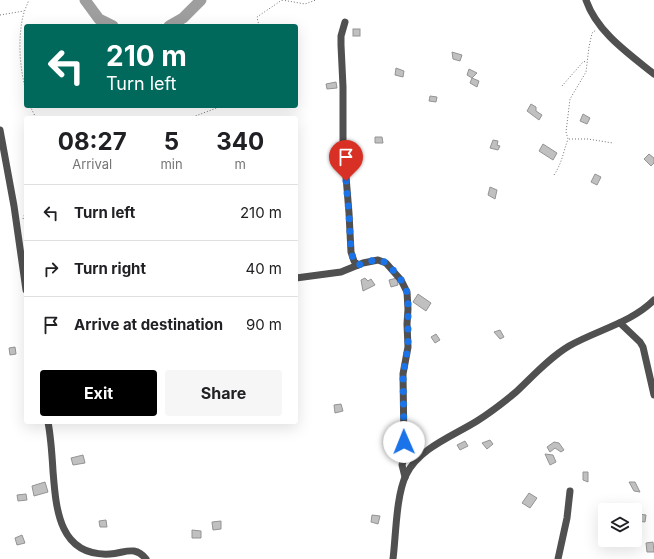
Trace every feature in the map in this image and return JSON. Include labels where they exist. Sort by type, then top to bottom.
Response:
[{"type":"street","points":[[586,0],[594,18],[602,28],[654,74]]},
{"type":"street","points":[[345,22],[341,36],[343,140],[351,252],[354,261],[358,265]]},
{"type":"street","points":[[0,130],[14,206],[24,276]]},
{"type":"street","points":[[298,278],[337,273],[374,260],[383,261],[390,266],[401,280],[407,292],[408,304],[408,347],[403,374],[404,434],[406,450],[402,465],[405,477]]},
{"type":"street","points":[[393,559],[400,498],[405,477],[418,458],[497,408],[563,350],[580,340],[620,323],[645,308],[654,300]]},
{"type":"street","points":[[620,323],[640,342],[643,347],[654,395]]},
{"type":"street","points":[[48,424],[58,513],[65,532],[74,543],[94,553],[115,554],[132,550],[140,553],[146,559]]},
{"type":"street","points":[[406,450],[418,458]]},
{"type":"street","points":[[558,559],[567,518],[570,491]]},
{"type":"path","points":[[24,82],[20,52],[22,21],[29,0]]},
{"type":"path","points":[[259,24],[257,17],[282,0],[305,4],[316,0]]},
{"type":"path","points":[[0,15],[25,11]]},
{"type":"path","points":[[554,175],[561,166],[568,139],[566,132],[570,99],[586,72],[592,33],[602,28]]},
{"type":"path","points":[[562,86],[582,62],[587,61]]},
{"type":"path","points":[[195,116],[217,108]]},
{"type":"path","points":[[568,139],[588,139],[612,143]]},
{"type":"building","points":[[353,29],[360,29],[360,36],[353,36]]},
{"type":"building","points":[[452,52],[462,55],[460,61],[453,59]]},
{"type":"building","points":[[396,68],[404,71],[403,77],[395,75]]},
{"type":"building","points":[[469,69],[477,73],[472,78],[467,75]]},
{"type":"building","points":[[472,78],[479,81],[477,87],[470,83]]},
{"type":"building","points":[[336,82],[337,88],[327,89],[326,84]]},
{"type":"building","points":[[430,96],[437,97],[436,102],[429,101]]},
{"type":"building","points":[[531,104],[536,107],[536,111],[542,115],[539,120],[527,111]]},
{"type":"building","points":[[583,114],[590,118],[587,124],[580,121]]},
{"type":"building","points":[[375,137],[382,137],[383,143],[375,143]]},
{"type":"building","points":[[493,140],[498,141],[497,145],[500,146],[498,150],[490,148]]},
{"type":"building","points":[[543,144],[557,153],[553,160],[539,151]]},
{"type":"building","points":[[649,154],[654,158],[654,163],[651,166],[644,159]]},
{"type":"building","points":[[595,174],[601,177],[597,185],[591,182]]},
{"type":"building","points":[[490,187],[497,190],[495,199],[488,195]]},
{"type":"building","points":[[365,278],[368,281],[371,279],[375,285],[363,291],[361,280]]},
{"type":"building","points":[[397,278],[398,285],[391,287],[389,280]]},
{"type":"building","points":[[418,294],[431,303],[426,311],[413,302]]},
{"type":"building","points":[[500,330],[504,337],[500,339],[494,332]]},
{"type":"building","points":[[436,334],[440,340],[435,343],[431,337]]},
{"type":"building","points":[[15,347],[16,354],[10,355],[9,348]]},
{"type":"building","points":[[341,404],[343,411],[335,413],[334,405]]},
{"type":"building","points":[[490,440],[493,444],[487,449],[482,443]]},
{"type":"building","points":[[465,441],[468,446],[460,450],[457,445]]},
{"type":"building","points":[[554,442],[559,443],[564,450],[561,452],[555,448],[550,452],[547,447]]},
{"type":"building","points":[[545,454],[553,455],[556,462],[550,465]]},
{"type":"building","points":[[83,455],[85,463],[73,465],[71,458]]},
{"type":"building","points":[[583,472],[588,472],[588,482],[583,480]]},
{"type":"building","points":[[45,482],[48,492],[34,496],[32,486]]},
{"type":"building","points":[[629,482],[635,482],[640,492],[634,491]]},
{"type":"building","points":[[529,493],[537,498],[530,508],[522,503]]},
{"type":"building","points":[[26,494],[27,500],[18,501],[17,495]]},
{"type":"building","points":[[642,514],[646,515],[645,522],[642,522]]},
{"type":"building","points":[[372,515],[380,516],[378,524],[371,522]]},
{"type":"building","points":[[106,520],[107,527],[100,527],[99,521]]},
{"type":"building","points":[[221,521],[221,529],[213,530],[212,522]]},
{"type":"building","points":[[192,530],[201,531],[201,538],[192,538]]},
{"type":"building","points":[[22,535],[25,543],[17,545],[15,538]]},
{"type":"building","points":[[653,542],[654,552],[647,552],[646,543]]},
{"type":"waterway","points":[[85,0],[99,19],[109,24]]},
{"type":"waterway","points":[[172,24],[183,18],[201,0]]},
{"type":"route","points":[[346,181],[351,252],[354,261],[358,265],[374,260],[383,261],[390,266],[401,280],[407,292],[408,347],[403,374],[404,442]]}]
